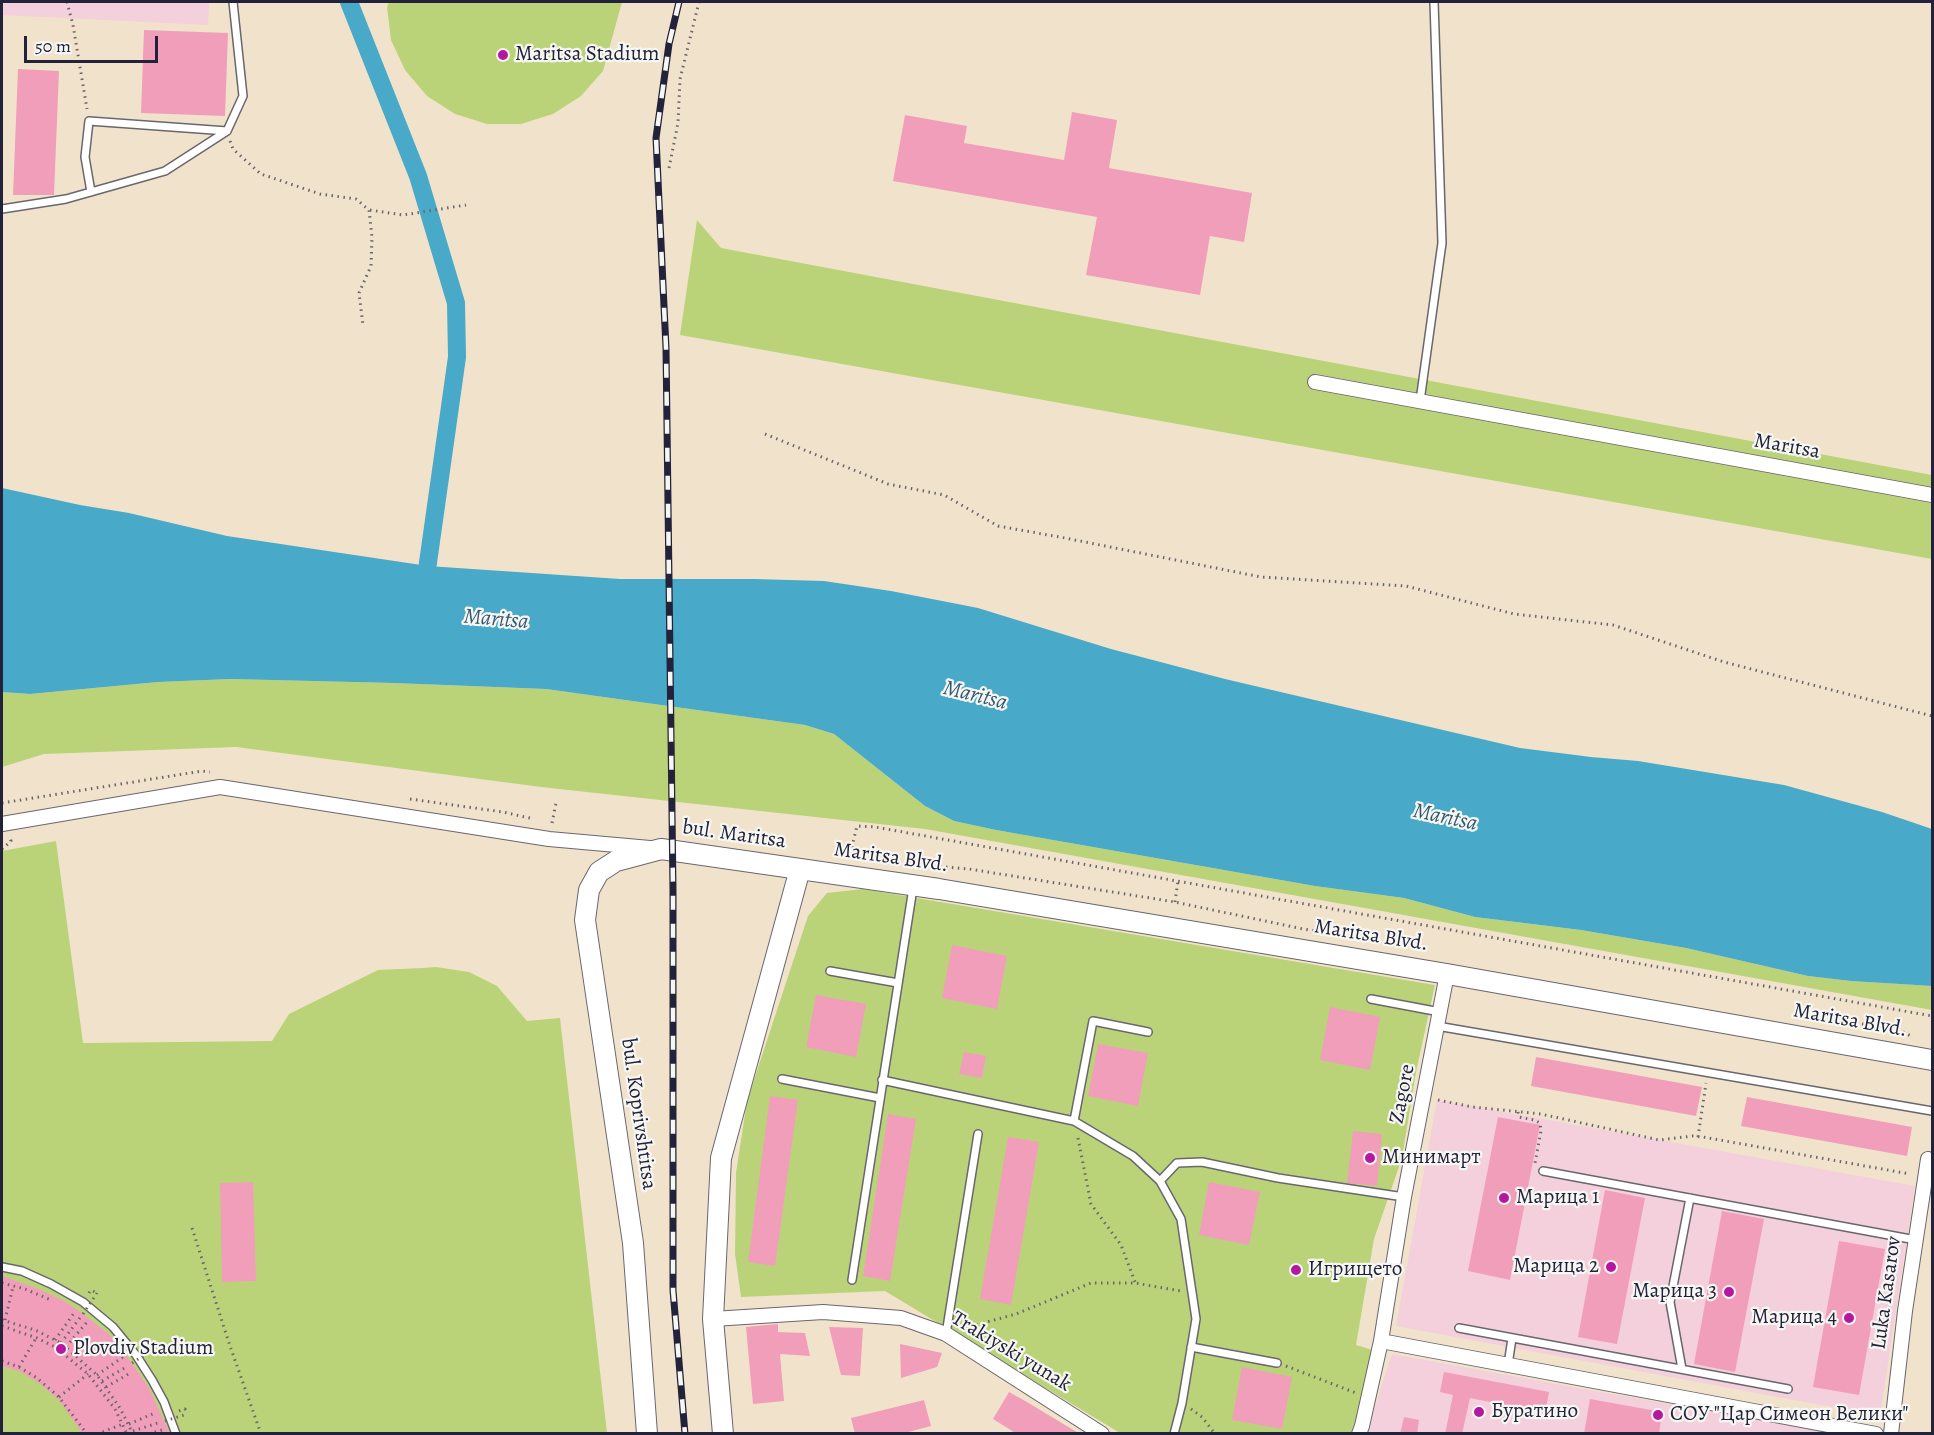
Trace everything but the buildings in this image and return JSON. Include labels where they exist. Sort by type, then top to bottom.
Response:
[{"type":"main road","name":"bul. Maritsa","points":[[661,849],[800,869]]},
{"type":"main road","name":"bul. Koprivshtitsa","points":[[647,1434],[633,1243],[585,920],[589,890],[599,872],[616,861],[661,849]]},
{"type":"main road","name":"Maritsa Blvd.","points":[[800,869],[914,885],[1447,974],[1932,1060]]},
{"type":"main road","points":[[723,1434],[713,1319],[721,1158],[800,869]]},
{"type":"street","name":"Maritsa","points":[[1315,382],[1932,495]]},
{"type":"street","points":[[2,824],[220,787],[549,839],[661,849]]},
{"type":"street","name":"Zagore","points":[[1359,1434],[1381,1341],[1404,1197],[1447,974]]},
{"type":"street","name":"Luka Kasarov","points":[[1891,1434],[1905,1311],[1927,1186],[1928,1159]]},
{"type":"street","name":"Trakiyski yunak","points":[[713,1319],[823,1312],[901,1318],[946,1334],[1102,1434]]},
{"type":"street","points":[[1381,1341],[1876,1434]]},
{"type":"lane","points":[[2,209],[66,199],[165,171],[227,131],[243,96],[233,2]]},
{"type":"lane","points":[[1420,401],[1442,243],[1434,2]]},
{"type":"lane","points":[[91,192],[85,157],[89,121],[227,131]]},
{"type":"lane","points":[[852,1280],[914,885]]},
{"type":"lane","points":[[830,971],[898,983]]},
{"type":"lane","points":[[1371,999],[1438,1019],[1708,1072],[1932,1111]]},
{"type":"lane","points":[[1074,1121],[1093,1021],[1148,1032]]},
{"type":"lane","points":[[782,1079],[880,1098]]},
{"type":"lane","points":[[882,1080],[1074,1121],[1133,1156],[1160,1181],[1181,1219],[1196,1319],[1182,1403],[1174,1434]]},
{"type":"lane","points":[[946,1334],[978,1134]]},
{"type":"lane","points":[[1160,1181],[1177,1163],[1202,1162],[1278,1178],[1404,1197]]},
{"type":"lane","points":[[1543,1171],[1916,1240]]},
{"type":"lane","points":[[1682,1369],[1670,1302],[1690,1198]]},
{"type":"lane","points":[[2,1267],[22,1271],[51,1284],[83,1302],[113,1327],[136,1355],[152,1380],[164,1402],[176,1434]]},
{"type":"lane","points":[[1458,1328],[1788,1389]]},
{"type":"lane","points":[[1508,1365],[1512,1338]]},
{"type":"lane","points":[[1191,1347],[1277,1363]]},
{"type":"path","points":[[67,2],[89,121]]},
{"type":"path","points":[[669,168],[678,123],[680,79],[699,2]]},
{"type":"path","points":[[227,131],[232,149],[261,174],[320,194],[356,199],[369,210],[403,215],[466,205]]},
{"type":"path","points":[[363,325],[359,293],[371,266],[372,237],[369,210]]},
{"type":"path","points":[[765,434],[888,484],[944,495],[998,526],[1261,577],[1406,585],[1514,614],[1613,625],[1724,662],[1932,716]]},
{"type":"path","points":[[552,823],[556,802]]},
{"type":"path","points":[[847,876],[857,826],[875,827],[1932,1016]]},
{"type":"path","points":[[1175,902],[1178,881]]},
{"type":"path","points":[[1698,1137],[1708,1072]]},
{"type":"path","points":[[1424,1098],[1473,1107],[1541,1114],[1659,1140],[1698,1137],[1927,1186]]},
{"type":"path","points":[[1518,1111],[1519,1117],[1538,1121],[1540,1124],[1541,1131],[1535,1165],[1537,1170],[1543,1171]]},
{"type":"path","points":[[1074,1121],[1091,1204],[1122,1245],[1135,1283]]},
{"type":"path","points":[[192,1228],[261,1434]]},
{"type":"path","points":[[2,1283],[54,1301]]},
{"type":"path","points":[[946,1334],[1016,1314],[1091,1283],[1135,1283],[1192,1293]]},
{"type":"path","points":[[14,1286],[3,1320],[34,1330],[66,1347],[97,1375],[133,1432],[186,1414],[185,1409]]},
{"type":"path","points":[[61,1343],[97,1293],[91,1290]]},
{"type":"path","points":[[55,1340],[74,1313],[64,1307]]},
{"type":"path","points":[[66,1347],[87,1322]]},
{"type":"path","points":[[2,1326],[55,1347],[88,1374],[115,1409],[127,1434]]},
{"type":"path","points":[[19,1367],[37,1338]]},
{"type":"path","points":[[102,1382],[151,1351],[148,1346]]},
{"type":"path","points":[[97,1375],[123,1357]]},
{"type":"path","points":[[2,1361],[19,1367],[37,1378],[59,1397],[87,1434]]},
{"type":"path","points":[[1277,1363],[1368,1398]]},
{"type":"path","points":[[106,1387],[133,1372]]},
{"type":"path","points":[[59,1397],[88,1374]]},
{"type":"path","points":[[1182,1403],[1202,1417],[1215,1434]]},
{"type":"path","points":[[129,1424],[158,1412]]},
{"type":"path","points":[[97,1434],[123,1424]]},
{"type":"path","points":[[149,1434],[165,1429]]},
{"type":"shaded area","points":[[2,2],[209,2],[208,25],[2,15]]},
{"type":"shaded area","points":[[1437,1100],[1915,1186],[1880,1416],[1396,1326]]},
{"type":"shaded area","name":"Буратино","points":[[1392,1354],[1826,1431],[1825,1434],[1366,1434]]},
{"type":"green space","name":"Maritsa Stadium","points":[[389,2],[622,2],[603,71],[581,96],[553,114],[521,124],[487,124],[455,114],[427,96],[405,70],[391,40],[387,7]]},
{"type":"green space","points":[[697,220],[721,248],[1932,475],[1932,559],[680,335]]},
{"type":"green space","points":[[230,679],[546,689],[805,725],[834,734],[925,806],[954,821],[1315,886],[1404,898],[1475,917],[1581,930],[1686,948],[1808,976],[1932,986],[1932,1010],[925,829],[541,787],[236,747],[44,754],[2,767],[2,692],[30,694],[158,682]]},
{"type":"green space","points":[[56,841],[83,1043],[272,1041],[289,1014],[378,970],[436,967],[469,972],[497,986],[527,1021],[560,1018],[607,1433],[2,1434],[2,851]]},
{"type":"green space","points":[[863,889],[1435,985],[1416,1072],[1402,1158],[1374,1239],[1356,1345],[1379,1352],[1354,1433],[1120,1433],[885,1291],[741,1297],[735,1254],[736,1173],[747,1101],[808,916],[827,893]]},
{"type":"water","points":[[2,488],[129,513],[227,536],[428,566],[620,579],[824,581],[891,591],[978,608],[1111,649],[1225,679],[1520,748],[1638,761],[1784,785],[1882,812],[1932,829],[1932,986],[1808,976],[1686,948],[1581,930],[1475,917],[1404,898],[1315,886],[954,821],[925,806],[834,734],[805,725],[546,689],[230,679],[158,682],[30,694],[2,692]]},
{"type":"waterway","points":[[349,2],[418,176],[456,303],[457,357],[424,591]]},
{"type":"railway","points":[[679,2],[669,44],[656,138],[666,348],[673,890],[673,1290],[685,1434]]},
{"type":"place","name":"Maritsa Stadium","points":[[503,55]]},
{"type":"place","name":"Минимарт","points":[[1370,1158]]},
{"type":"place","name":"Марица 1","points":[[1504,1198]]},
{"type":"place","name":"Марица 2","points":[[1611,1267]]},
{"type":"place","name":"Игрището","points":[[1296,1270]]},
{"type":"place","name":"Марица 3","points":[[1729,1292]]},
{"type":"place","name":"Марица 4","points":[[1849,1318]]},
{"type":"place","name":"Plovdiv Stadium","points":[[61,1349]]},
{"type":"place","name":"Буратино","points":[[1479,1412]]},
{"type":"place","name":"СОУ \"Цар Симеон Велики\"","points":[[1658,1415]]}]
